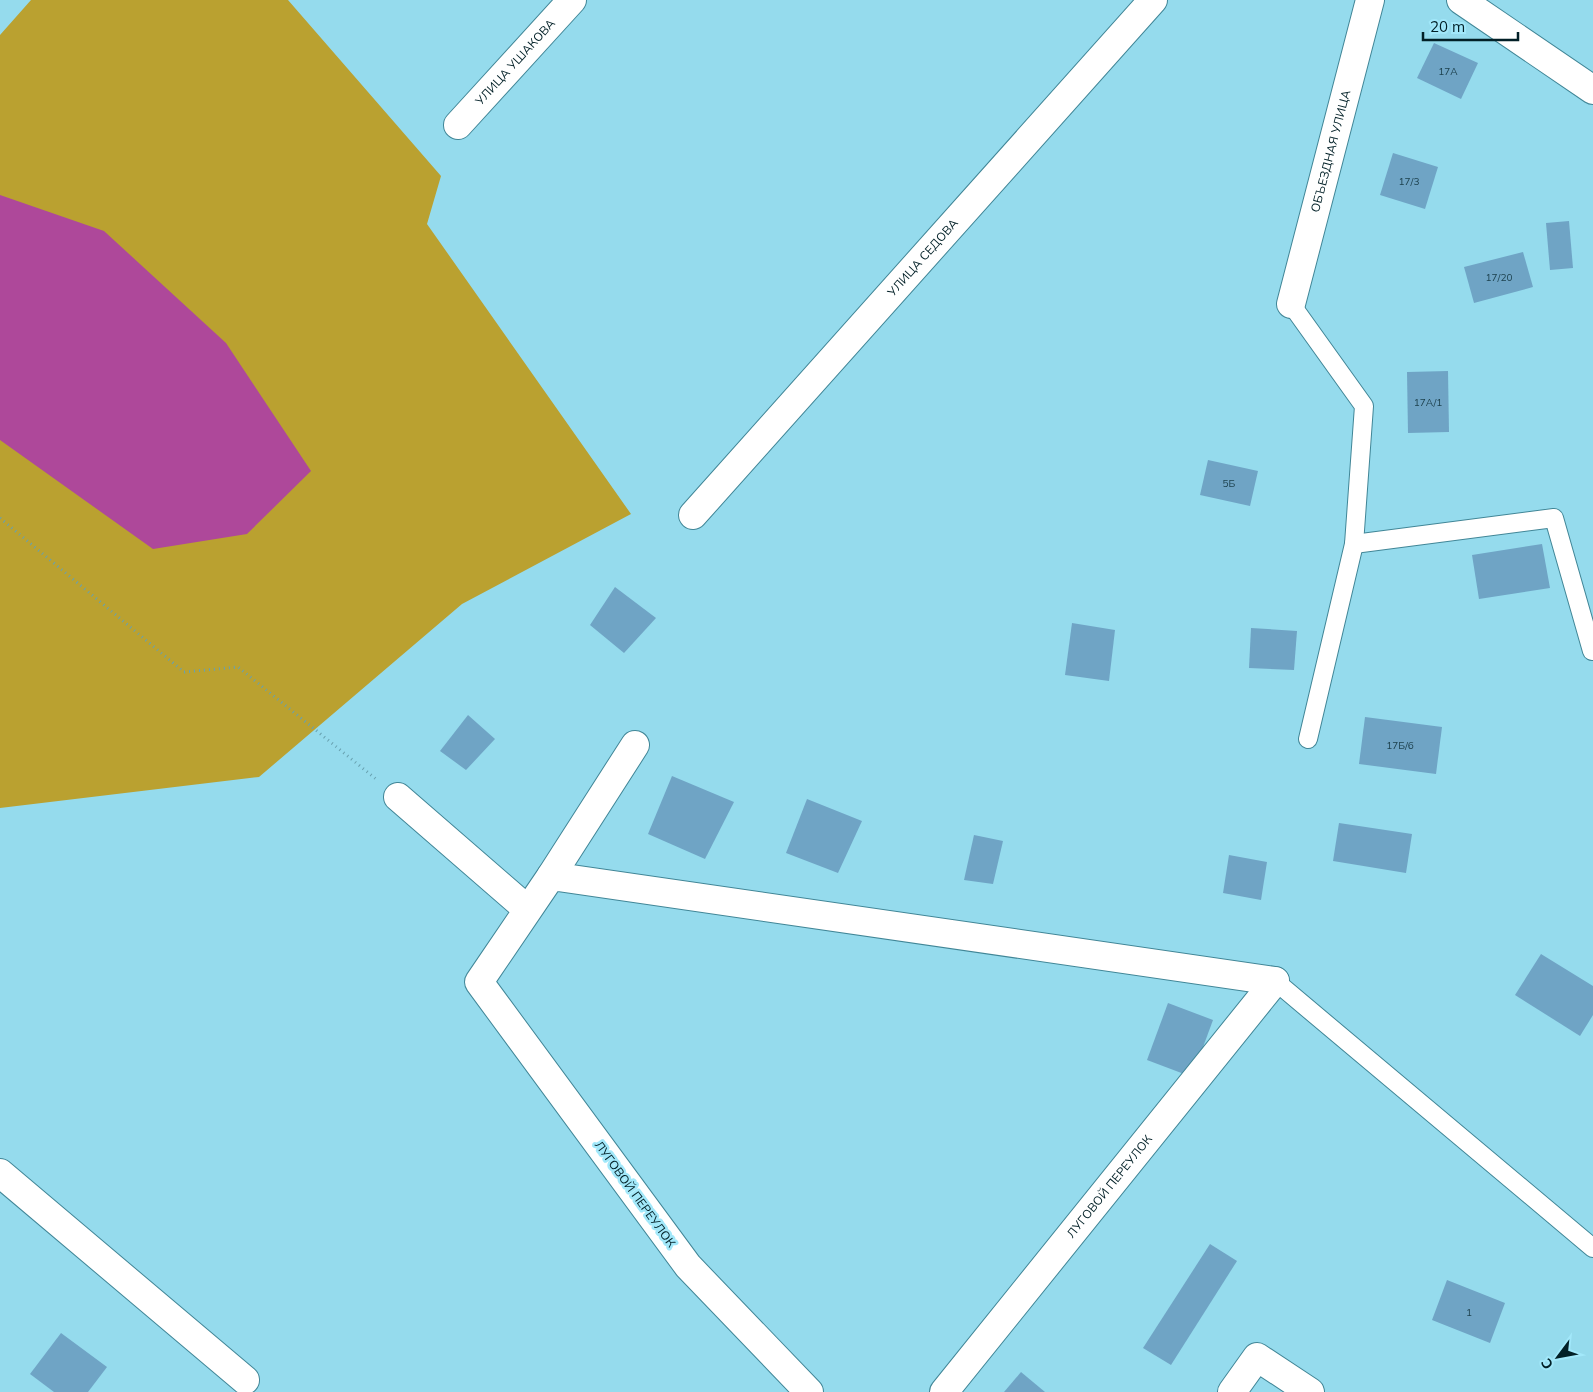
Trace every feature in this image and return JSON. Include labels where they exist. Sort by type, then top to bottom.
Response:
[{"type":"street","name":"УЛИЦА УШАКОВА","points":[[458,124],[572,0]]},
{"type":"street","name":"УЛИЦА СЕДОВА","points":[[693,515],[1153,0]]},
{"type":"street","name":"ОБЪЕЗДНАЯ УЛИЦА","points":[[1291,304],[1370,0]]},
{"type":"street","points":[[1461,0],[1593,90]]},
{"type":"street","points":[[398,797],[527,909],[551,876],[634,745]]},
{"type":"street","points":[[551,876],[1275,980]]},
{"type":"street","name":"ЛУГОВОЙ ПЕРЕУЛОК","points":[[527,909],[479,982],[688,1266],[809,1392]]},
{"type":"street","name":"ЛУГОВОЙ ПЕРЕУЛОК","points":[[944,1392],[1275,980]]},
{"type":"street","points":[[0,1173],[247,1388]]},
{"type":"street","points":[[1232,1392],[1257,1357],[1310,1392]]},
{"type":"lane","points":[[1291,304],[1364,406],[1354,544],[1308,739]]},
{"type":"lane","points":[[1354,544],[1554,518],[1592,651]]},
{"type":"lane","points":[[1275,980],[1593,1248]]},
{"type":"path","points":[[0,518],[184,672],[238,667],[398,797]]},
{"type":"shaded area","points":[[31,0],[288,0],[441,176],[427,224],[631,514],[462,604],[259,777],[0,808],[0,35]]},
{"type":"shaded area","points":[[0,195],[104,231],[226,343],[311,471],[247,534],[153,549],[0,440]]},
{"type":"building","points":[[1434,43],[1478,63],[1461,99],[1417,78]]},
{"type":"building","points":[[1393,153],[1438,167],[1425,209],[1380,195]]},
{"type":"building","points":[[1569,221],[1573,268],[1550,270],[1546,223]]},
{"type":"building","points":[[1523,252],[1533,287],[1474,303],[1464,267]]},
{"type":"building","points":[[1448,371],[1449,432],[1408,433],[1407,372]]},
{"type":"building","points":[[1208,460],[1258,471],[1250,506],[1200,495]]},
{"type":"building","points":[[1542,544],[1550,588],[1479,599],[1472,555]]},
{"type":"building","points":[[615,587],[656,618],[624,653],[590,625]]},
{"type":"building","points":[[1072,623],[1115,630],[1109,681],[1065,675]]},
{"type":"building","points":[[1251,628],[1297,631],[1294,670],[1249,668]]},
{"type":"building","points":[[468,715],[495,739],[466,770],[440,751]]},
{"type":"building","points":[[1365,717],[1442,727],[1436,774],[1359,764]]},
{"type":"building","points":[[672,776],[734,802],[705,859],[648,834]]},
{"type":"building","points":[[807,799],[862,821],[838,873],[786,853]]},
{"type":"building","points":[[1339,823],[1412,834],[1406,873],[1333,861]]},
{"type":"building","points":[[974,835],[1003,841],[993,884],[964,880]]},
{"type":"building","points":[[1229,855],[1267,862],[1261,900],[1223,893]]},
{"type":"building","points":[[1541,954],[1593,986],[1593,1015],[1580,1036],[1515,995]]},
{"type":"building","points":[[1168,1003],[1213,1020],[1192,1077],[1147,1060]]},
{"type":"building","points":[[1210,1244],[1237,1261],[1171,1365],[1143,1348]]},
{"type":"building","points":[[1447,1280],[1505,1303],[1490,1343],[1432,1320]]},
{"type":"building","points":[[61,1333],[107,1367],[88,1392],[54,1392],[30,1374]]},
{"type":"building","points":[[1021,1372],[1045,1392],[1004,1392]]}]
